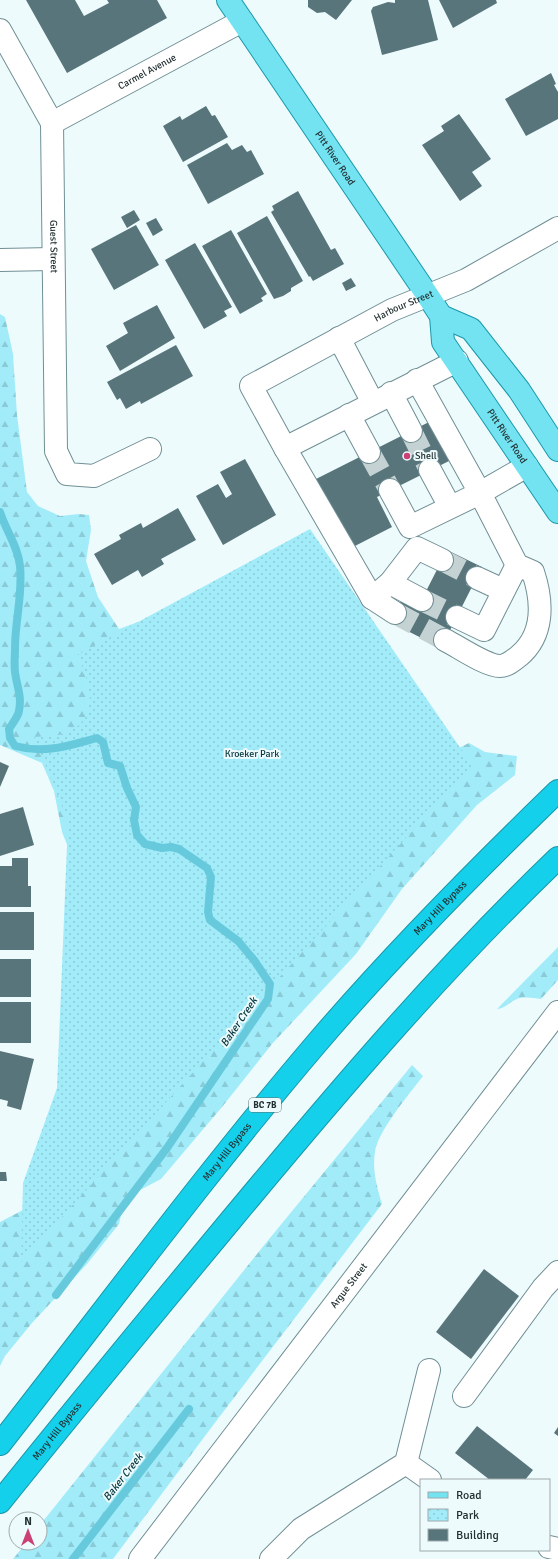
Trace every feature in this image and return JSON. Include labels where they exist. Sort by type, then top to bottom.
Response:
[{"type":"highway","name":"Mary Hill Bypass","points":[[0,1444],[252,1121],[317,1044],[383,969],[487,859],[558,791]]},
{"type":"highway","name":"Mary Hill Bypass","points":[[0,1502],[273,1169],[401,1019],[505,908],[558,858]]},
{"type":"main road","name":"Pitt River Road","points":[[228,0],[441,316],[443,342],[558,512]]},
{"type":"main road","points":[[441,316],[471,329],[520,390],[558,450]]},
{"type":"main road","points":[[522,459],[558,454]]},
{"type":"street","name":"Carmel Avenue","points":[[52,123],[242,21]]},
{"type":"street","name":"Guest Street","points":[[0,30],[52,123],[52,260],[56,451],[67,474],[94,476],[150,449]]},
{"type":"street","name":"Harbour Street","points":[[285,448],[251,386],[392,310],[466,280],[558,228]]},
{"type":"street","points":[[0,260],[52,260]]},
{"type":"street","points":[[339,338],[382,398],[411,431]]},
{"type":"street","points":[[395,614],[372,598],[285,448],[457,361]]},
{"type":"street","points":[[417,380],[480,493],[517,565],[533,572],[539,589],[539,624],[530,647],[513,661],[501,666],[487,662],[446,640]]},
{"type":"street","points":[[349,415],[369,452]]},
{"type":"street","points":[[390,490],[410,527],[480,493],[522,459]]},
{"type":"street","points":[[430,470],[450,507]]},
{"type":"street","points":[[372,598],[390,583],[417,548],[442,560]]},
{"type":"street","points":[[457,617],[484,630],[517,565]]},
{"type":"street","points":[[477,578],[503,590]]},
{"type":"street","points":[[390,583],[422,600]]},
{"type":"street","name":"Argue Street","points":[[140,1559],[558,1012]]},
{"type":"street","points":[[464,1396],[543,1288],[558,1272]]},
{"type":"street","points":[[271,1559],[301,1529],[406,1463],[429,1370]]},
{"type":"street","points":[[406,1463],[429,1479]]},
{"type":"green space","name":"Kroeker Park","points":[[0,314],[5,317],[13,354],[17,415],[27,492],[38,506],[60,516],[79,514],[89,515],[91,530],[86,561],[98,597],[119,629],[138,622],[444,755],[469,743],[485,752],[517,756],[515,775],[477,805],[402,889],[356,954],[272,1044],[222,1107],[161,1179],[125,1198],[119,1224],[87,1264],[32,1323],[5,1356],[0,1366],[0,1222],[21,1211],[37,1197],[66,1096],[72,857],[62,832],[54,791],[42,763],[0,745]]},
{"type":"green space","name":"Kroeker Park","points":[[310,529],[472,765],[21,1262],[23,1183],[57,1088],[68,821],[34,737],[59,735],[75,728],[83,720],[88,711],[90,700],[89,689],[77,655]]},
{"type":"green space","points":[[558,947],[558,980],[541,999],[520,998],[497,1009]]},
{"type":"green space","points":[[412,1065],[423,1076],[388,1123],[377,1144],[375,1152],[375,1172],[382,1204],[113,1559],[13,1559],[20,1551],[48,1551],[48,1515],[265,1244]]},
{"type":"building","points":[[26,0],[75,0],[84,16],[109,3],[107,0],[157,0],[167,18],[67,73]]},
{"type":"building","points":[[308,0],[352,0],[336,20],[325,12],[317,13],[308,7]]},
{"type":"building","points":[[395,0],[428,0],[438,40],[382,55],[371,11],[373,7],[388,2],[395,3]]},
{"type":"building","points":[[439,0],[496,0],[497,3],[453,28]]},
{"type":"building","points":[[551,73],[556,84],[554,85],[558,92],[558,119],[526,136],[505,99]]},
{"type":"building","points":[[206,106],[212,116],[215,115],[228,137],[183,162],[163,126],[180,116],[182,120]]},
{"type":"building","points":[[459,114],[491,159],[472,172],[482,186],[460,201],[422,145],[444,131],[441,126]]},
{"type":"building","points":[[227,143],[232,150],[242,145],[247,152],[251,150],[264,174],[208,204],[187,165]]},
{"type":"building","points":[[298,191],[331,250],[335,248],[344,264],[313,281],[310,276],[309,277],[271,212],[274,210],[272,206]]},
{"type":"building","points":[[134,210],[140,220],[127,228],[121,217]]},
{"type":"building","points":[[267,216],[303,281],[291,288],[291,291],[283,296],[274,299],[237,233]]},
{"type":"building","points":[[156,218],[163,230],[153,236],[146,223]]},
{"type":"building","points":[[136,225],[159,265],[114,290],[91,249]]},
{"type":"building","points":[[231,230],[267,294],[261,298],[263,301],[240,314],[202,246]]},
{"type":"building","points":[[195,243],[232,307],[224,311],[227,316],[204,329],[165,260]]},
{"type":"building","points":[[351,278],[356,286],[346,291],[342,283]]},
{"type":"building","points":[[157,305],[175,338],[120,371],[106,346],[128,333],[123,323]]},
{"type":"building","points":[[176,345],[193,376],[141,404],[140,401],[126,409],[120,398],[117,400],[107,382]]},
{"type":"building","points":[[429,422],[449,461],[377,497],[392,527],[351,548],[316,479]]},
{"type":"building","points":[[245,459],[276,515],[223,545],[196,496],[218,484],[226,498],[232,494],[220,472]]},
{"type":"building","points":[[178,508],[196,540],[161,559],[164,564],[142,577],[138,570],[112,585],[94,554],[121,539],[119,535],[141,523],[143,528]]},
{"type":"building","points":[[447,550],[482,567],[441,648],[390,622],[401,601],[417,609]]},
{"type":"building","points":[[0,762],[9,766],[0,787]]},
{"type":"building","points":[[23,807],[34,845],[0,856],[0,814]]},
{"type":"building","points":[[12,858],[28,858],[28,886],[31,886],[31,907],[0,907],[0,866],[12,866]]},
{"type":"building","points":[[0,912],[34,912],[34,950],[0,950]]},
{"type":"building","points":[[0,959],[31,959],[31,997],[0,997]]},
{"type":"building","points":[[0,1002],[31,1002],[31,1043],[0,1043]]},
{"type":"building","points":[[0,1051],[34,1059],[21,1110],[7,1106],[8,1101],[0,1099]]},
{"type":"building","points":[[0,1172],[6,1172],[7,1181],[0,1181]]},
{"type":"building","points":[[484,1269],[519,1296],[471,1359],[436,1332]]},
{"type":"building","points":[[477,1426],[533,1470],[526,1479],[489,1479],[455,1453]]},
{"type":"building","points":[[558,1427],[558,1436],[554,1433]]},
{"type":"waterway","name":"Baker Creek","points":[[0,512],[17,552],[21,576],[15,638],[15,672],[20,696],[20,706],[17,716],[9,729],[10,738],[15,746],[36,749],[56,748],[97,738],[103,742],[108,763],[120,766],[127,788],[136,807],[134,820],[137,835],[145,844],[162,848],[171,847],[179,849],[207,868],[211,877],[208,912],[210,920],[238,941],[254,960],[270,984],[268,999],[167,1148],[56,1295]]},
{"type":"waterway","name":"Baker Creek","points":[[73,1559],[189,1409]]},
{"type":"tunnel","points":[[411,431],[430,470]]},
{"type":"tunnel","points":[[369,452],[390,490]]},
{"type":"tunnel","points":[[442,560],[477,578]]},
{"type":"tunnel","points":[[422,600],[457,617]]},
{"type":"tunnel","points":[[395,613],[445,640]]},
{"type":"place","name":"Shell","points":[[407,456]]}]
